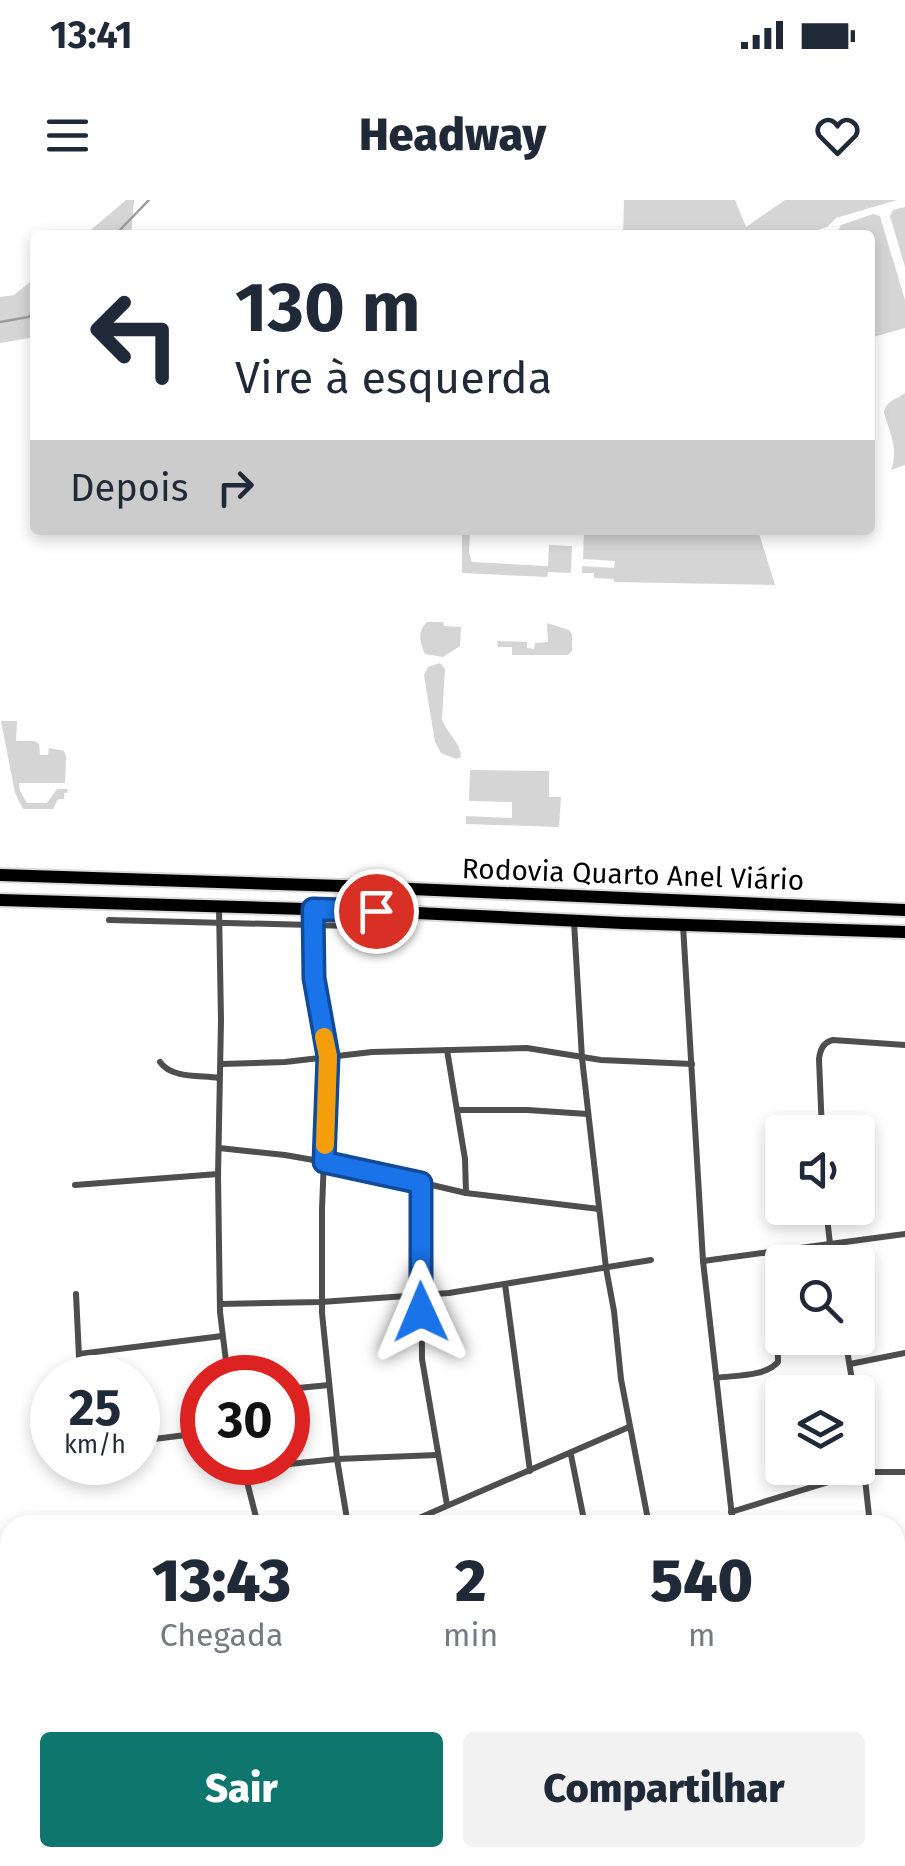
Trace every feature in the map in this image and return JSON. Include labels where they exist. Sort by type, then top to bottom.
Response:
[{"type":"highway","name":"Rodovia Quarto Anel Viário","points":[[0,874],[905,910]]},
{"type":"highway","points":[[15,875],[17,900]]},
{"type":"highway","points":[[342,886],[342,910]]},
{"type":"highway","points":[[606,922],[608,897]]},
{"type":"highway","name":"Rodovia Quarto Anel Viário","points":[[0,900],[905,932]]},
{"type":"highway","points":[[674,900],[683,924]]},
{"type":"street","points":[[219,907],[218,1174],[225,1355]]},
{"type":"street","points":[[313,909],[314,978],[328,1056],[321,1302],[346,1515]]},
{"type":"street","points":[[109,920],[390,928]]},
{"type":"street","points":[[574,920],[582,1058],[606,1268],[647,1515]]},
{"type":"street","points":[[683,924],[703,1261],[731,1515]]},
{"type":"street","points":[[821,1115],[819,1060],[826,1043],[833,1040],[905,1045]]},
{"type":"street","points":[[221,1064],[285,1062],[372,1052],[528,1048],[582,1058],[692,1064]]},
{"type":"street","points":[[446,1050],[467,1171],[466,1193]]},
{"type":"street","points":[[160,1062],[172,1073],[220,1078]]},
{"type":"street","points":[[457,1110],[588,1114]]},
{"type":"street","points":[[219,1148],[324,1162],[466,1193],[599,1209]]},
{"type":"street","points":[[75,1185],[218,1174]]},
{"type":"street","points":[[421,1183],[422,1359],[446,1506]]},
{"type":"street","points":[[835,1245],[905,1234]]},
{"type":"street","points":[[703,1261],[765,1253]]},
{"type":"street","points":[[220,1304],[420,1295],[651,1260]]},
{"type":"street","points":[[506,1284],[530,1471]]},
{"type":"street","points":[[76,1294],[80,1354],[222,1336]]},
{"type":"street","points":[[850,1364],[905,1353]]},
{"type":"street","points":[[716,1378],[776,1368],[778,1355]]},
{"type":"street","points":[[848,1355],[852,1375]]},
{"type":"street","points":[[310,1386],[329,1385]]},
{"type":"street","points":[[426,1515],[630,1427]]},
{"type":"street","points":[[571,1454],[583,1515]]},
{"type":"street","points":[[310,1461],[437,1455]]},
{"type":"street","points":[[875,1472],[905,1472]]},
{"type":"street","points":[[247,1485],[255,1515]]},
{"type":"street","points":[[731,1512],[821,1485]]},
{"type":"street","points":[[866,1485],[869,1515]]},
{"type":"shaded area","points":[[126,200],[134,200],[131,230],[91,230]]},
{"type":"shaded area","points":[[624,200],[735,200],[746,227],[785,200],[897,200],[836,218],[817,230],[623,230]]},
{"type":"shaded area","points":[[905,207],[905,267],[890,216],[893,210]]},
{"type":"shaded area","points":[[873,214],[880,216],[905,300],[905,328],[875,337],[875,230],[838,230],[841,225]]},
{"type":"shaded area","points":[[30,282],[30,338],[0,343],[0,297],[14,295]]},
{"type":"shaded area","points":[[905,393],[905,465],[891,470],[894,449],[884,413],[889,403]]},
{"type":"shaded area","points":[[462,535],[470,535],[472,562],[548,566],[549,545],[572,546],[571,573],[548,572],[547,577],[462,573]]},
{"type":"shaded area","points":[[584,535],[760,535],[775,585],[614,582],[594,578],[594,573],[582,573],[582,566],[614,568],[615,561],[583,559]]},
{"type":"shaded area","points":[[427,622],[461,627],[460,646],[443,657],[425,654],[420,637]]},
{"type":"shaded area","points":[[547,623],[572,634],[572,651],[568,655],[512,655],[512,647],[498,647],[497,641],[527,642],[527,648],[534,649],[535,643],[548,642]]},
{"type":"shaded area","points":[[440,663],[445,669],[442,719],[460,751],[461,757],[456,759],[441,753],[435,742],[424,675],[428,667]]},
{"type":"shaded area","points":[[1,721],[17,721],[16,741],[35,741],[40,755],[48,755],[49,748],[64,751],[65,783],[19,783],[27,803],[47,803],[57,789],[68,789],[53,809],[23,809],[15,793]]},
{"type":"shaded area","points":[[470,770],[549,771],[549,797],[561,797],[559,827],[466,824],[466,816],[512,818],[512,802],[469,801]]},
{"type":"waterway","points":[[120,230],[149,200]]},
{"type":"waterway","points":[[0,322],[30,316]]},
{"type":"slow traffic","points":[[324,1037],[328,1056],[325,1145]]},
{"type":"route","points":[[376,911],[313,909],[314,978],[328,1056],[324,1162],[421,1183],[421,1312]]}]
